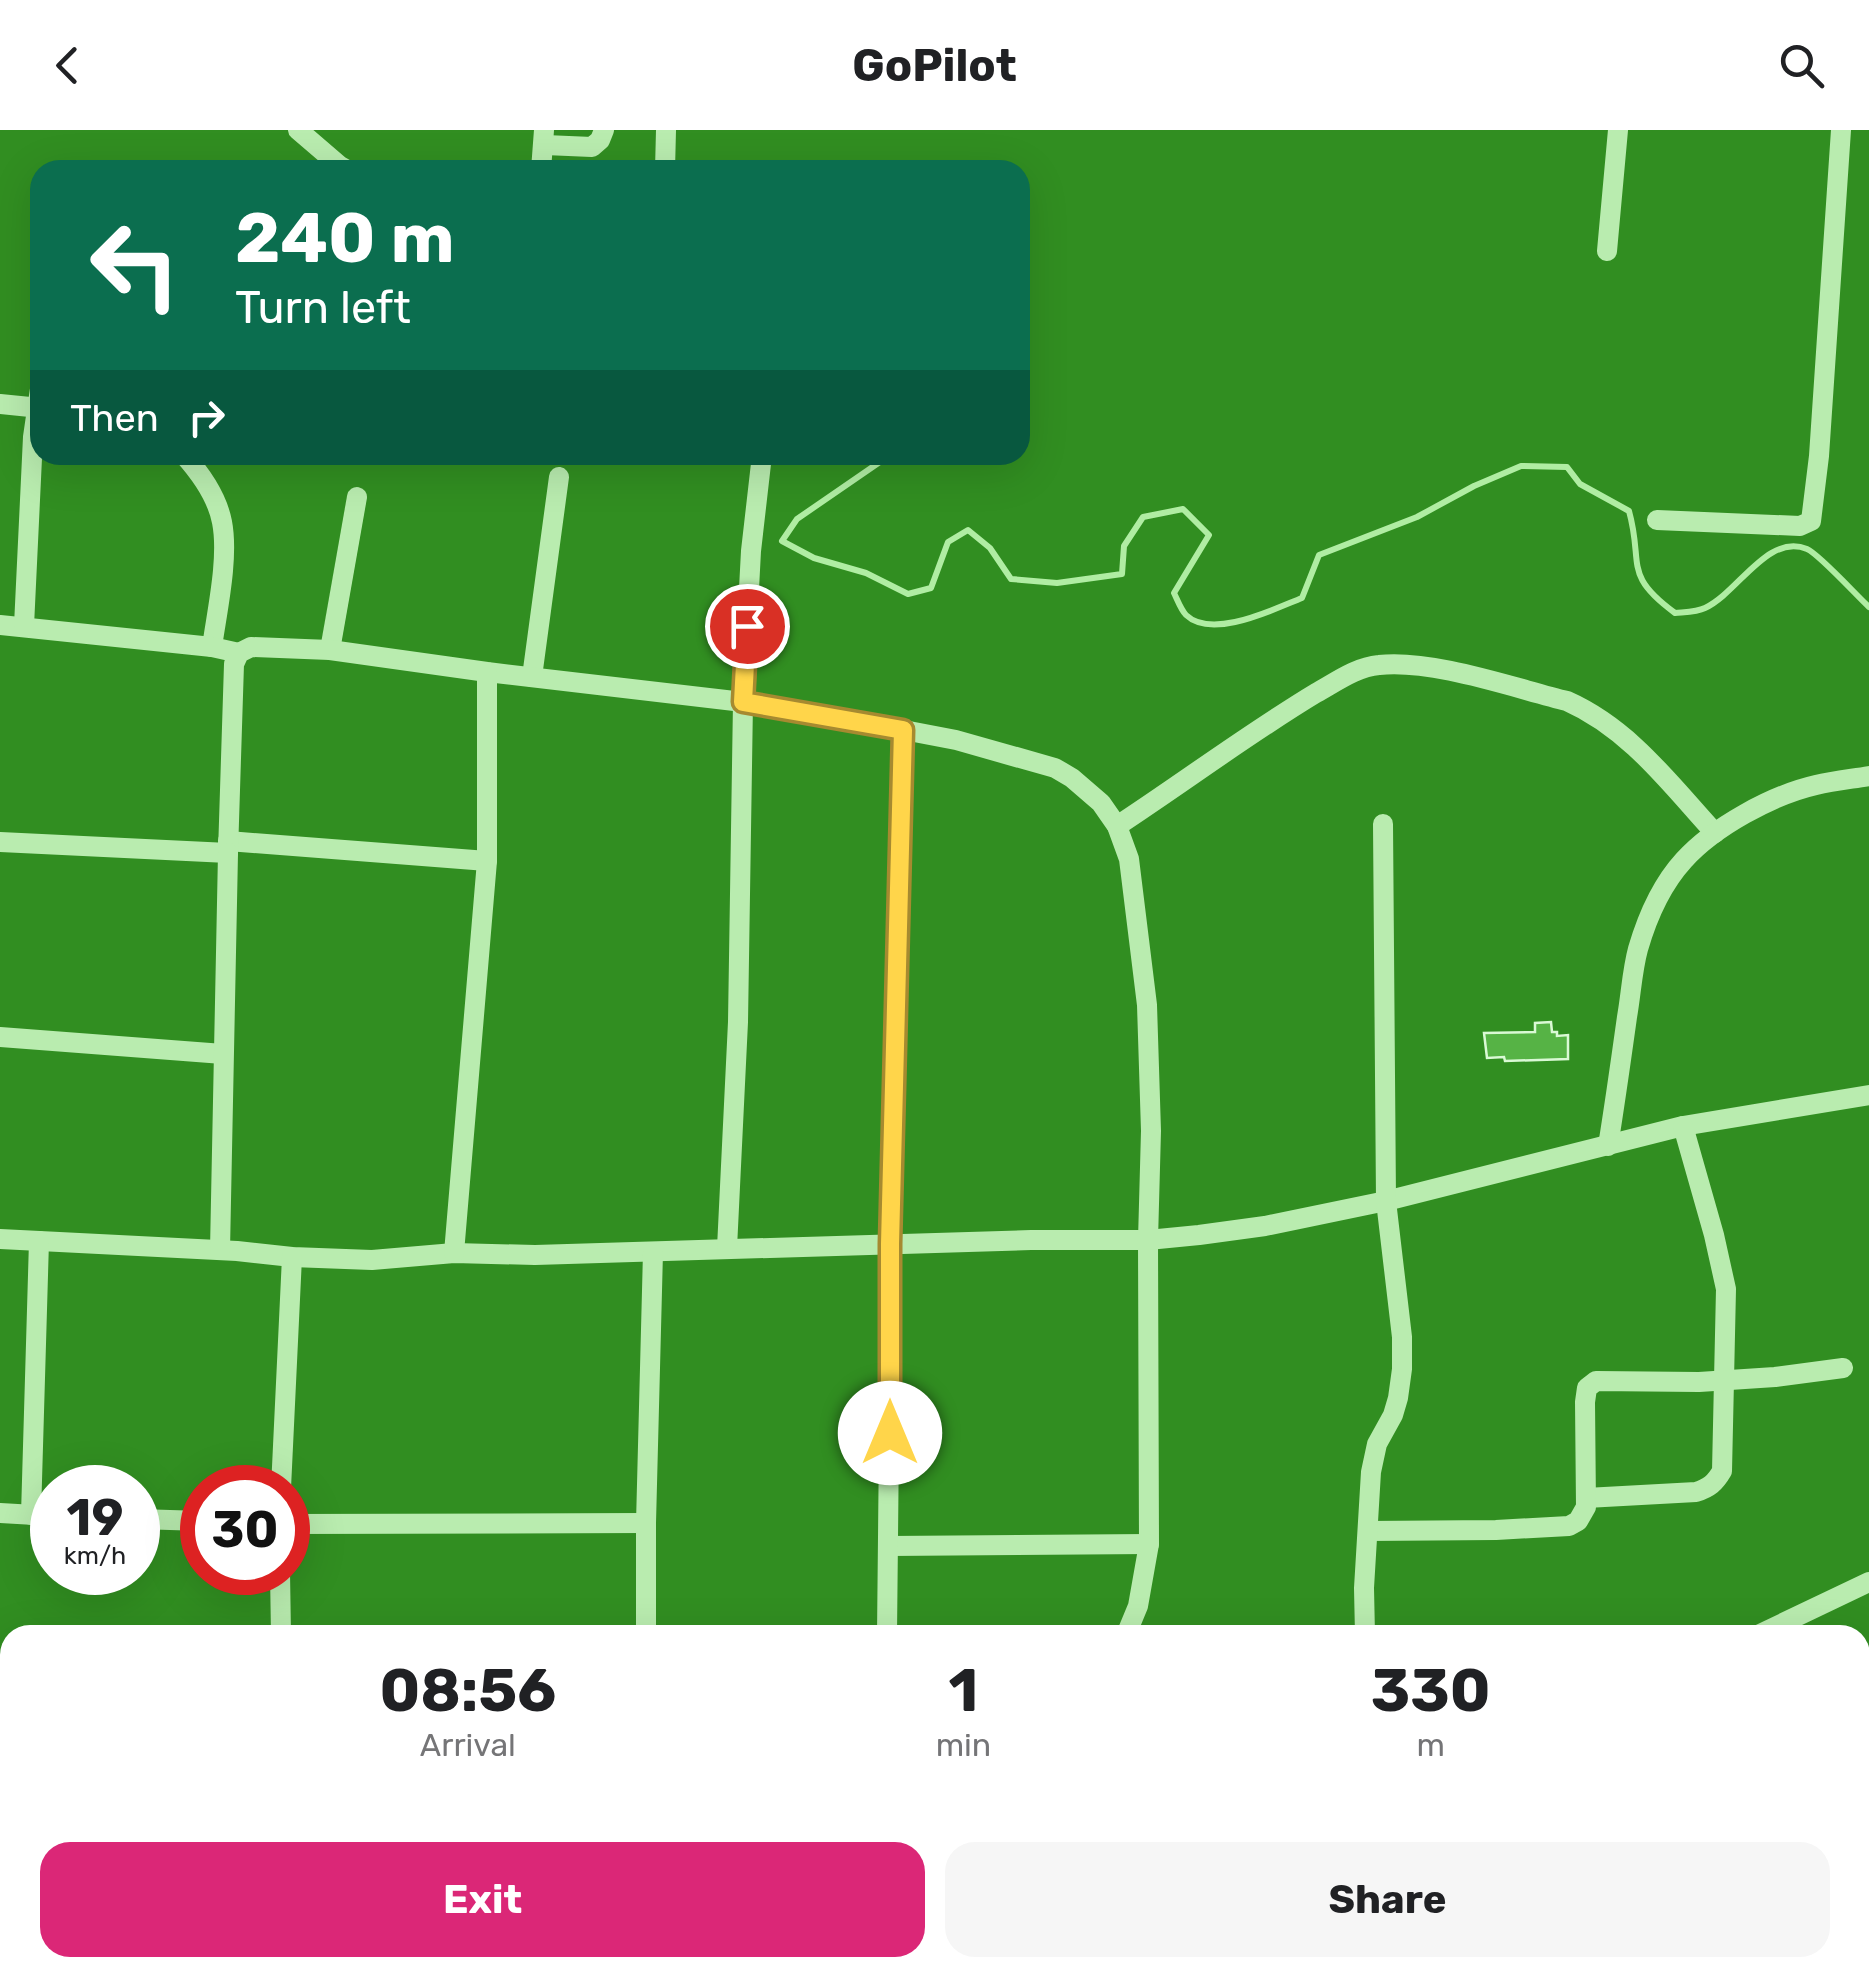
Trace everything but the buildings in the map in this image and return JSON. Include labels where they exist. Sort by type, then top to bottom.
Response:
[{"type":"street","points":[[544,137],[592,147],[604,130]]},
{"type":"street","points":[[665,160],[666,130]]},
{"type":"street","points":[[1607,250],[1618,130]]},
{"type":"street","points":[[1657,520],[1800,526],[1811,521],[1842,130]]},
{"type":"street","points":[[305,132],[332,160]]},
{"type":"street","points":[[0,404],[30,402]]},
{"type":"street","points":[[24,626],[32,465]]},
{"type":"street","points":[[193,465],[210,488],[222,523],[222,572],[212,647]]},
{"type":"street","points":[[727,1248],[738,1022],[743,702],[751,551],[761,465]]},
{"type":"street","points":[[532,677],[559,477]]},
{"type":"street","points":[[330,650],[357,497]]},
{"type":"street","points":[[0,625],[239,653]]},
{"type":"street","points":[[220,1250],[228,847],[234,664],[239,653],[251,647],[330,650],[743,702],[956,740],[1055,768],[1101,802],[1118,826],[1128,860],[1148,1005],[1149,1544],[1141,1596],[1130,1625]]},
{"type":"street","points":[[1118,826],[1347,675],[1378,665],[1403,664],[1438,668],[1567,701],[1587,710],[1637,748],[1715,833]]},
{"type":"street","points":[[454,1254],[487,862],[487,672]]},
{"type":"street","points":[[887,1625],[890,1244],[903,730]]},
{"type":"street","points":[[1608,1146],[1638,949],[1654,906],[1671,877],[1684,859],[1715,833],[1780,798],[1814,785],[1869,776]]},
{"type":"street","points":[[1365,1625],[1374,1456],[1393,1415],[1402,1368],[1386,1200],[1383,824]]},
{"type":"street","points":[[0,842],[228,847],[487,862]]},
{"type":"street","points":[[0,1038],[223,1054]]},
{"type":"street","points":[[0,1238],[372,1260],[454,1254],[1148,1240],[1265,1226],[1683,1126],[1869,1095]]},
{"type":"street","points":[[1586,1498],[1696,1492],[1717,1480],[1722,1471],[1726,1289],[1683,1126]]},
{"type":"street","points":[[39,1241],[41,1465]]},
{"type":"street","points":[[646,1625],[653,1252]]},
{"type":"street","points":[[282,1465],[292,1257]]},
{"type":"street","points":[[1368,1531],[1496,1530],[1569,1526],[1578,1521],[1584,1514],[1586,1498],[1584,1402],[1587,1388],[1601,1380],[1725,1380],[1844,1368]]},
{"type":"street","points":[[0,1512],[30,1514]]},
{"type":"street","points":[[310,1524],[646,1523]]},
{"type":"street","points":[[889,1546],[1149,1544]]},
{"type":"street","points":[[1779,1625],[1869,1582]]},
{"type":"street","points":[[281,1595],[282,1625]]},
{"type":"waterway","points":[[875,465],[797,519],[782,541],[814,558],[866,573],[908,594],[931,588],[948,542],[968,530],[990,548],[1011,579],[1057,583],[1122,574],[1124,546],[1143,517],[1183,509],[1209,535],[1174,593],[1184,613],[1197,622],[1227,624],[1302,598],[1319,555],[1417,517],[1521,466],[1567,467],[1580,484],[1629,511],[1641,578],[1658,600],[1675,613],[1705,608],[1766,556],[1793,546],[1813,552],[1869,607]]},
{"type":"route","points":[[747,626],[743,702],[903,730],[890,1244],[890,1433]]}]
